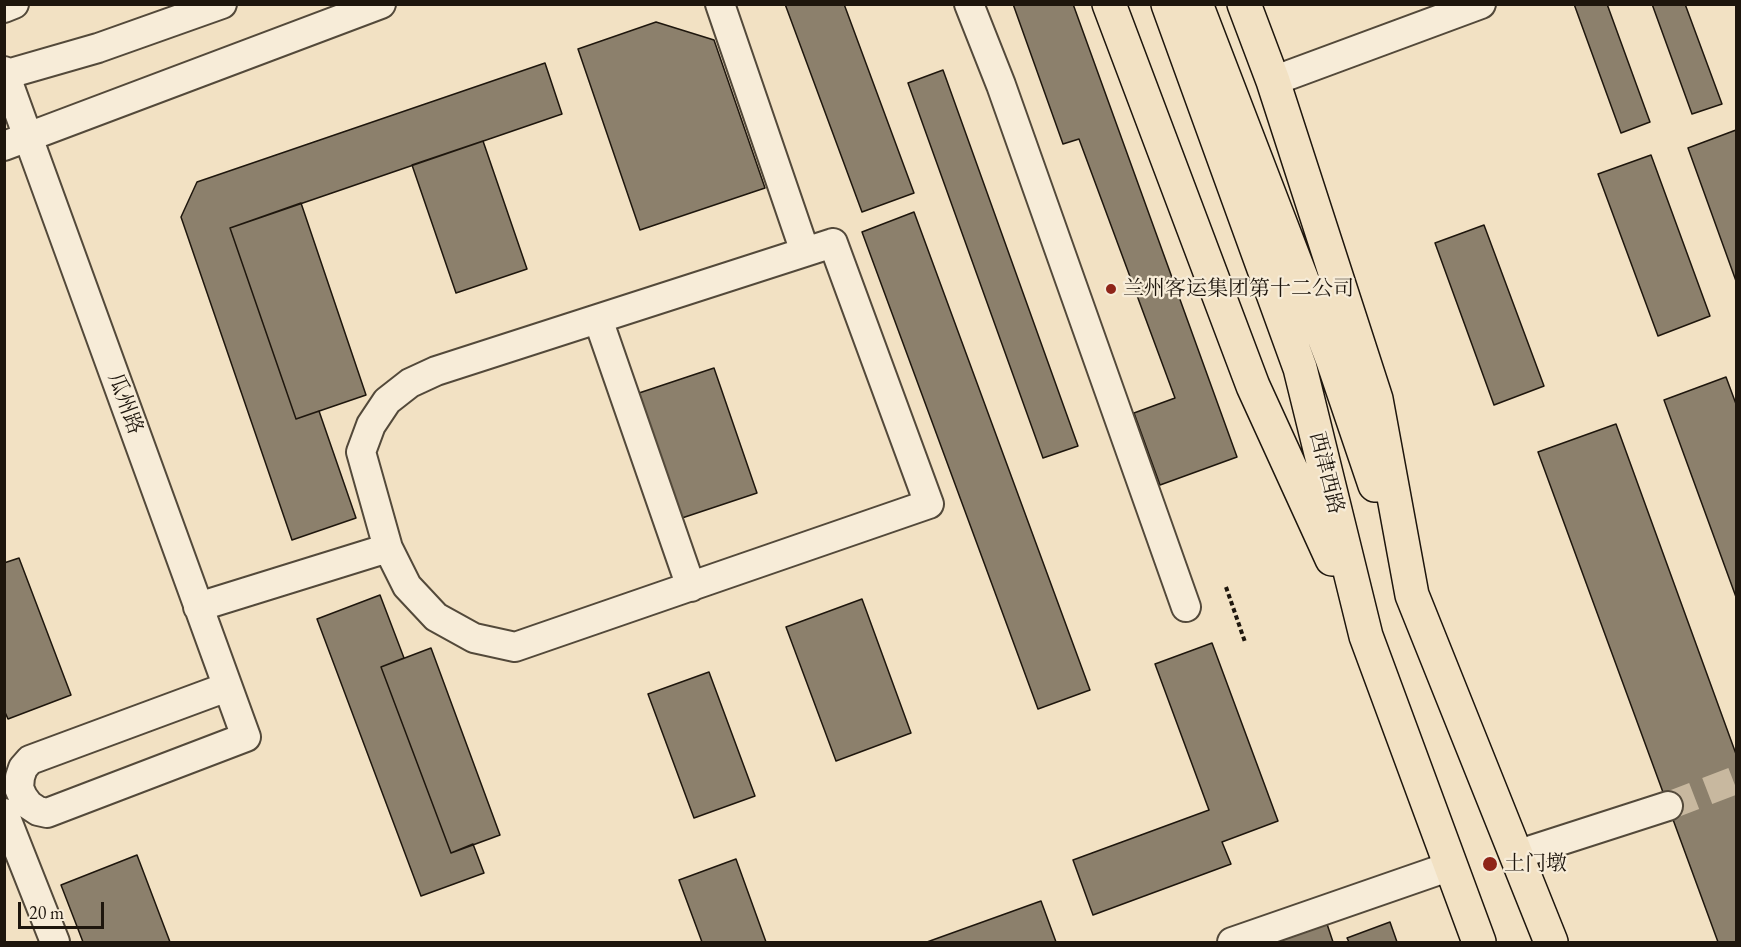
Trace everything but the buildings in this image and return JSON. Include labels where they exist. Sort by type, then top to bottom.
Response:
[{"type":"main road","points":[[1109,4],[1253,386],[1366,636]]},
{"type":"main road","name":"西津西路","points":[[1168,4],[1300,368],[1366,636],[1479,942]]},
{"type":"main road","name":"西津西路","points":[[1196,4],[1332,358],[1412,595],[1551,942]]},
{"type":"main road","name":"西津西路","points":[[1244,4],[1273,81],[1376,399],[1412,595]]},
{"type":"street","points":[[4,8],[14,4]]},
{"type":"street","points":[[5,74],[98,48],[222,4]]},
{"type":"street","points":[[16,142],[381,4]]},
{"type":"street","points":[[720,4],[806,252]]},
{"type":"street","points":[[969,4],[1005,96],[1186,607]]},
{"type":"street","points":[[1273,81],[1481,4]]},
{"type":"street","name":"瓜州路","points":[[5,74],[16,142],[198,606],[246,737],[47,813],[38,811],[12,791]]},
{"type":"street","points":[[833,243],[930,504],[515,647],[474,638],[436,617],[407,586],[388,548],[361,452],[370,425],[387,401],[410,383],[436,371],[598,319],[833,243]]},
{"type":"street","points":[[598,319],[692,587]]},
{"type":"street","points":[[198,606],[388,548]]},
{"type":"street","points":[[12,791],[23,768],[30,760],[227,687]]},
{"type":"street","points":[[1516,855],[1668,806]]},
{"type":"street","points":[[8,830],[55,942]]},
{"type":"street","points":[[1232,942],[1451,866]]},
{"type":"path","points":[[1226,586],[1245,642]]},
{"type":"tunnel","points":[[1668,806],[1736,780]]},
{"type":"place","name":"兰州客运集团第十二公司","points":[[1111,289]]},
{"type":"place","name":"土门墩","points":[[1490,864]]}]
